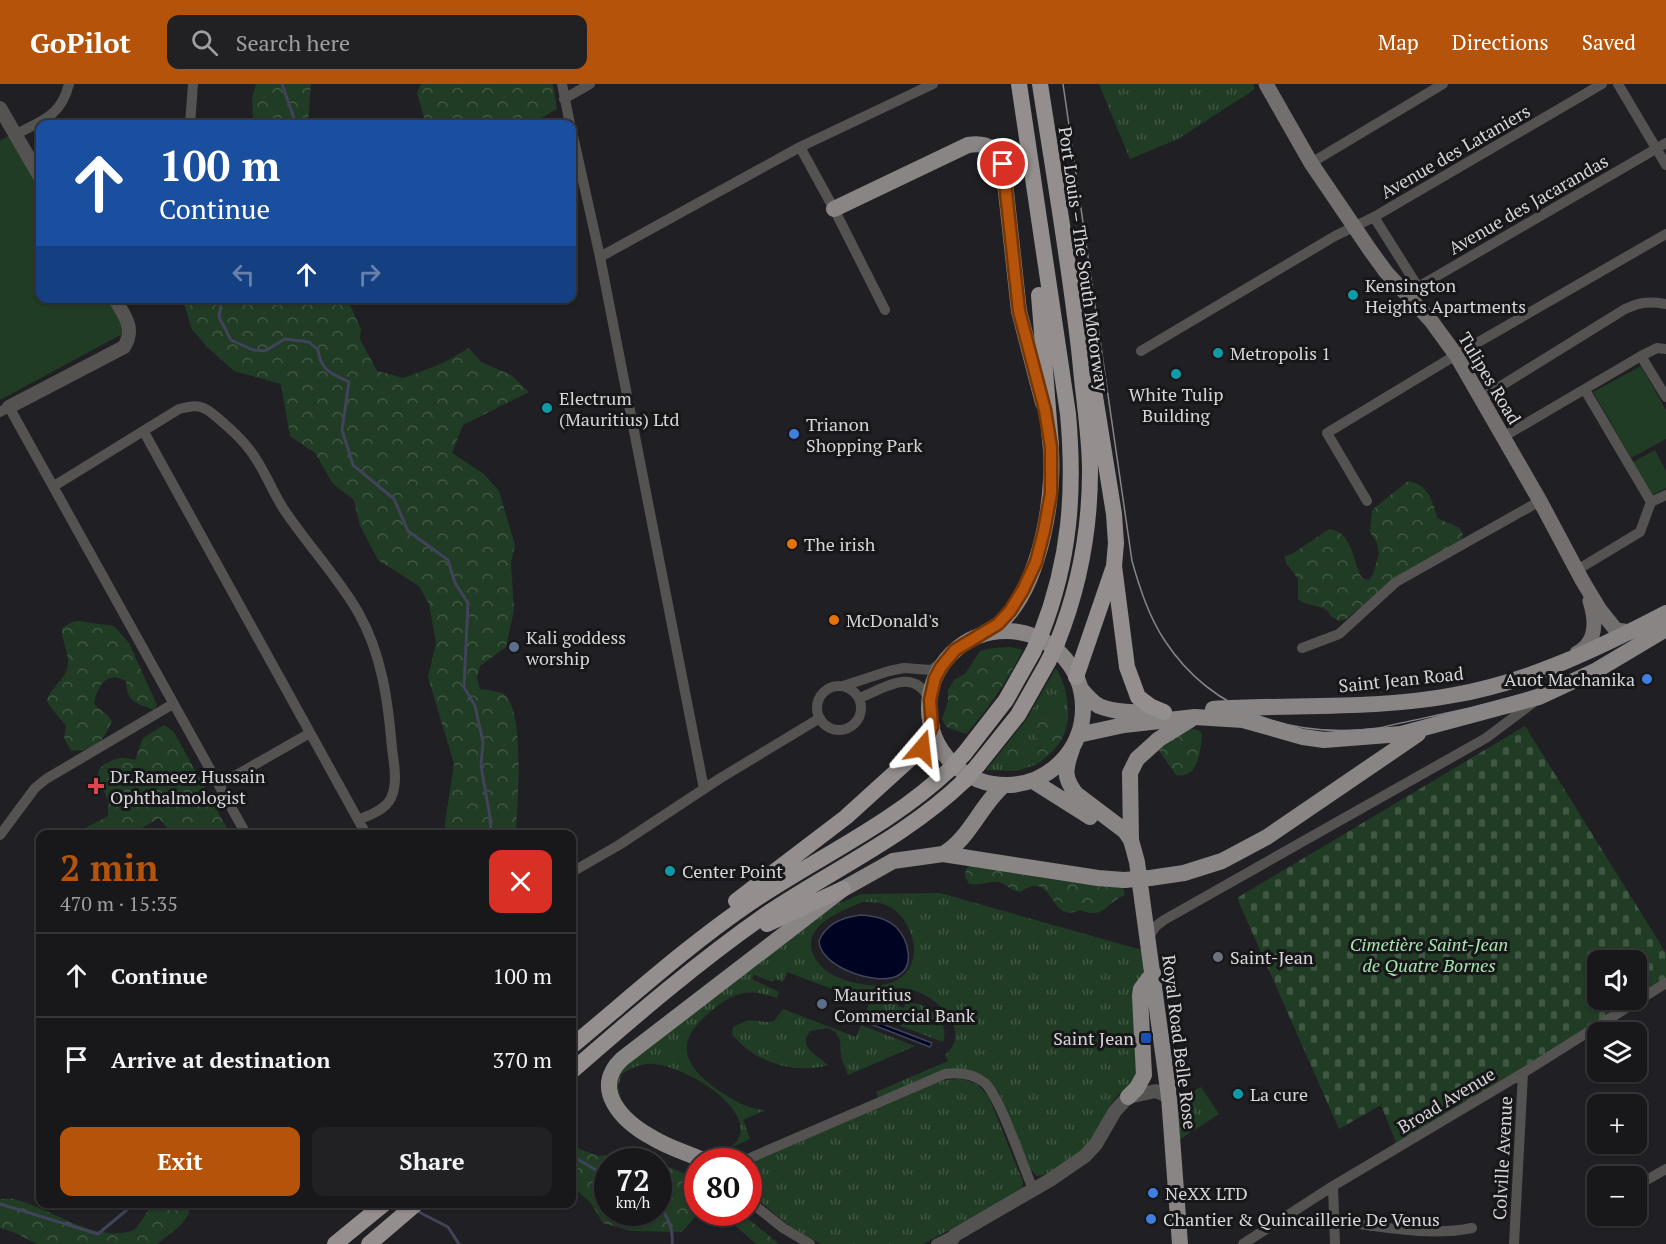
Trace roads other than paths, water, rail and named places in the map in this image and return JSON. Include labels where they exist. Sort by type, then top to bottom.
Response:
[{"type":"highway","points":[[576,1043],[654,977],[748,904],[897,812],[950,769],[1006,700],[1041,634],[1059,581],[1065,551],[1072,493],[1072,466],[1068,414],[1019,84]]},
{"type":"highway","name":"Port Louis – The South Motorway","points":[[576,1068],[725,944],[798,894],[897,835],[934,808],[965,780],[1018,715],[1057,643],[1077,584],[1090,499],[1090,468],[1073,296],[1040,84]]},
{"type":"highway","points":[[1033,187],[1029,200],[1039,291],[1051,447]]},
{"type":"highway","points":[[1073,296],[1086,341],[1114,514],[1116,543],[1114,566],[1079,683]]},
{"type":"highway","points":[[1114,566],[1130,678],[1138,697],[1164,712]]},
{"type":"highway","points":[[654,977],[707,923],[846,818],[922,748],[932,727]]},
{"type":"highway","points":[[725,944],[843,889]]},
{"type":"highway","points":[[335,1244],[379,1208]]},
{"type":"highway","points":[[369,1244],[411,1208]]},
{"type":"main road","name":"Tulipes Road","points":[[1269,85],[1311,163],[1355,227],[1386,272],[1413,292],[1455,355],[1540,501],[1579,575],[1612,627],[1616,630],[1630,632]]},
{"type":"main road","points":[[834,209],[968,145],[980,143],[991,146],[1003,164],[1019,311],[1045,410],[1051,447],[1051,493],[1036,562],[1010,611],[998,624],[964,644],[948,658],[935,678],[930,700],[932,727],[942,749],[959,768],[973,777],[989,783],[1004,785],[1033,781],[1050,771],[1075,742],[1124,725],[1196,714]]},
{"type":"main road","points":[[1556,665],[1582,651],[1589,644],[1593,634],[1592,608],[1579,575]]},
{"type":"main road","name":"Saint Jean Road","points":[[1196,714],[1388,703],[1428,699],[1484,689],[1556,665],[1666,613]]},
{"type":"main road","points":[[982,635],[1000,632],[1019,633],[1037,638],[1067,661],[1079,683],[1099,705],[1108,708],[1137,712],[1196,714],[1243,720],[1303,737],[1324,740],[1390,735],[1429,727],[1539,697],[1597,670],[1666,629]]},
{"type":"main road","points":[[1079,683],[1083,705],[1082,720],[1065,768],[1071,788],[1125,831],[1131,843]]},
{"type":"main road","name":"Royal Road Belle Rose","points":[[1180,1244],[1169,1097],[1139,872],[1131,843],[1130,773],[1137,759],[1159,739],[1196,714]]},
{"type":"main road","points":[[684,1152],[655,1140],[641,1131],[623,1114],[609,1095],[608,1080],[611,1071],[622,1059],[843,889],[893,861],[943,854],[1098,878],[1124,880],[1184,873],[1221,861],[1267,837],[1429,727]]},
{"type":"main road","points":[[1033,781],[1131,843]]},
{"type":"main road","points":[[943,854],[956,846],[988,800],[1004,785]]},
{"type":"main road","points":[[1128,1097],[1137,1088],[1144,1075],[1140,996],[1141,989],[1153,973]]},
{"type":"street","points":[[43,120],[54,114],[65,97],[69,84]]},
{"type":"street","points":[[190,120],[193,84]]},
{"type":"street","points":[[562,84],[569,120]]},
{"type":"street","points":[[564,99],[590,84]]},
{"type":"street","points":[[600,257],[800,147],[933,84]]},
{"type":"street","points":[[1311,163],[1443,84]]},
{"type":"street","name":"Avenue des Lataniers","points":[[1141,351],[1335,236],[1374,218],[1602,84]]},
{"type":"street","points":[[1618,84],[1666,165]]},
{"type":"street","points":[[0,108],[36,170]]},
{"type":"street","points":[[16,134],[36,123]]},
{"type":"street","name":"Avenue des Jacarandas","points":[[1413,292],[1666,143]]},
{"type":"street","points":[[800,147],[885,310]]},
{"type":"street","points":[[576,149],[600,257],[704,789]]},
{"type":"street","points":[[1374,218],[1413,292]]},
{"type":"street","points":[[1367,501],[1327,433],[1455,355],[1666,234]]},
{"type":"street","points":[[1480,399],[1625,309],[1652,301],[1666,304]]},
{"type":"street","points":[[117,303],[127,320],[130,331],[130,338],[124,347],[5,409],[54,486],[244,830]]},
{"type":"street","points":[[1503,437],[1641,356],[1656,348],[1666,349]]},
{"type":"street","points":[[1641,356],[1666,397]]},
{"type":"street","points":[[1585,390],[1651,502]]},
{"type":"street","points":[[54,486],[179,409],[195,405],[208,410],[249,449],[283,508],[358,610],[371,637],[385,687],[395,779],[394,791],[390,800],[378,812],[358,820]]},
{"type":"street","points":[[144,432],[364,830]]},
{"type":"street","points":[[1579,575],[1640,532],[1651,502],[1666,495]]},
{"type":"street","points":[[1302,648],[1339,634],[1396,582],[1540,501]]},
{"type":"street","points":[[843,686],[859,698],[861,711],[859,718],[843,729],[830,727],[820,718],[818,707],[820,697],[828,689],[904,668],[931,670],[948,658]]},
{"type":"street","points":[[859,698],[896,682],[907,681],[925,691],[930,700]]},
{"type":"street","points":[[1147,939],[1149,933],[1164,920],[1486,738],[1539,697]]},
{"type":"street","points":[[0,835],[35,788],[46,779],[173,704]]},
{"type":"street","points":[[576,870],[820,718]]},
{"type":"street","points":[[219,785],[310,733]]},
{"type":"street","name":"Broad Avenue","points":[[1243,1244],[1333,1186],[1523,1073],[1666,983]]},
{"type":"street","name":"Colville Avenue","points":[[1514,1244],[1523,1073]]},
{"type":"street","points":[[762,1153],[945,1074],[966,1074],[976,1077],[991,1090],[1033,1189]]},
{"type":"street","points":[[936,1244],[952,1239],[1050,1180],[1085,1156],[1096,1144],[1115,1111],[1128,1097],[1156,1091],[1169,1097]]},
{"type":"street","points":[[1647,1180],[1666,1169]]},
{"type":"street","points":[[1333,1186],[1335,1244]]},
{"type":"street","points":[[762,1211],[810,1244]]},
{"type":"street","points":[[1334,1221],[1434,1232],[1454,1232],[1472,1228]]},
{"type":"water","points":[[861,915],[875,917],[892,924],[904,938],[908,953],[907,966],[897,976],[876,978],[850,972],[829,959],[822,950],[819,941],[831,925],[848,917]]},
{"type":"water","points":[[864,1017],[932,1043],[930,1047],[863,1021]]},
{"type":"waterway","points":[[282,84],[295,120]]},
{"type":"waterway","points":[[221,303],[219,317],[231,340],[253,350],[265,351],[285,339],[309,342],[318,350],[324,367],[349,382],[342,430],[353,465],[394,499],[408,531],[448,560],[455,583],[468,603],[464,687],[475,706],[483,742],[481,766],[491,830]]},
{"type":"waterway","points":[[576,1158],[594,1169]]},
{"type":"waterway","points":[[0,1204],[98,1234],[129,1208]]},
{"type":"waterway","points":[[417,1211],[448,1227],[459,1244]]},
{"type":"waterway","points":[[670,1226],[672,1244]]},
{"type":"tram line","points":[[1063,84],[1132,561],[1138,582],[1159,632],[1185,666],[1207,687],[1232,704],[1288,725],[1348,730],[1379,728],[1483,705],[1544,687],[1591,667],[1666,624]]},
{"type":"place","name":"Kensington Heights Apartments","points":[[1353,295]]},
{"type":"place","name":"Metropolis 1","points":[[1218,353]]},
{"type":"place","name":"White Tulip Building","points":[[1176,374]]},
{"type":"place","name":"Electrum (Mauritius) Ltd","points":[[547,408]]},
{"type":"place","name":"Trianon Shopping Park","points":[[794,434]]},
{"type":"place","name":"The irish","points":[[792,544]]},
{"type":"place","name":"McDonald's","points":[[834,620]]},
{"type":"place","name":"Kali goddess worship","points":[[514,647]]},
{"type":"place","name":"Auot Machanika","points":[[1647,679]]},
{"type":"place","name":"Dr.Rameez Hussain Ophthalmologist","points":[[96,786]]},
{"type":"place","name":"Center Point","points":[[670,871]]},
{"type":"place","name":"Saint-Jean","points":[[1218,957]]},
{"type":"place","name":"Mauritius Commercial Bank","points":[[822,1004]]},
{"type":"place","name":"Saint Jean","points":[[1146,1038]]},
{"type":"place","name":"La cure","points":[[1238,1094]]},
{"type":"place","name":"NeXX LTD","points":[[1153,1193]]},
{"type":"place","name":"Chantier & Quincaillerie De Venus","points":[[1151,1219]]},
{"type":"park label","name":"Cimetière Saint-Jean de Quatre Bornes","points":[[1429,954]]}]
